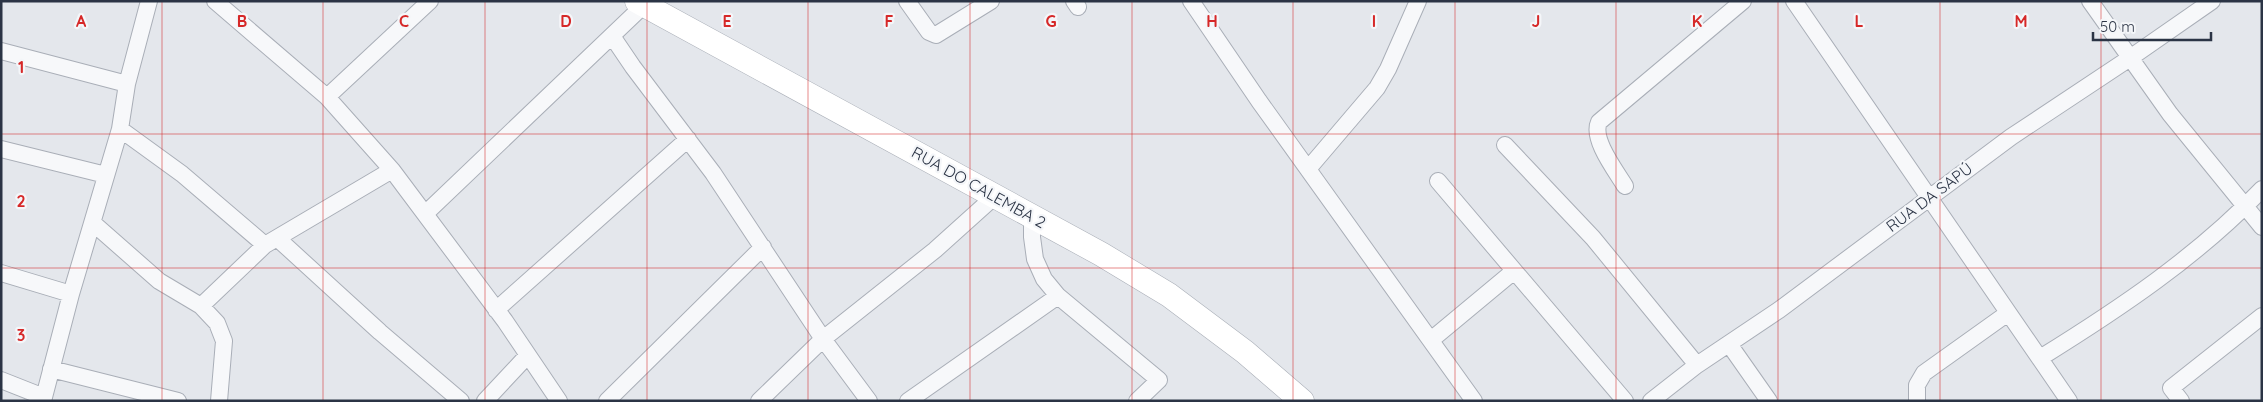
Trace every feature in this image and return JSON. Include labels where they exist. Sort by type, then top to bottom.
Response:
[{"type":"main road","name":"RUA DO CALEMBA 2","points":[[641,3],[1101,254],[1168,295],[1245,352],[1302,401]]},
{"type":"street","points":[[1,380],[43,399],[71,294],[120,129],[127,84],[149,1]]},
{"type":"street","points":[[215,1],[327,97],[392,170],[426,213],[559,401]]},
{"type":"street","points":[[327,97],[430,1]]},
{"type":"street","points":[[907,1],[929,32],[936,35],[991,1]]},
{"type":"street","points":[[1191,1],[1308,169],[1474,401]]},
{"type":"street","points":[[1308,169],[1377,88],[1388,69],[1418,1]]},
{"type":"street","points":[[1794,1],[2069,401]]},
{"type":"street","points":[[2090,1],[2170,114],[2262,227]]},
{"type":"street","name":"RUA DA SAPÚ","points":[[1651,401],[1697,365],[1780,310],[2011,136],[2130,58],[2212,1]]},
{"type":"street","points":[[426,213],[612,36],[641,3]]},
{"type":"street","points":[[1625,186],[1598,139],[1597,128],[1599,122],[1735,4]]},
{"type":"street","points":[[612,36],[633,68],[688,139],[763,247],[823,339],[869,401]]},
{"type":"street","points":[[1,51],[127,84]]},
{"type":"street","points":[[120,129],[271,241],[461,401]]},
{"type":"street","points":[[496,310],[688,139]]},
{"type":"street","points":[[1505,145],[1593,238],[1697,365]]},
{"type":"street","points":[[1,149],[106,175]]},
{"type":"street","points":[[201,306],[271,241],[392,170]]},
{"type":"street","points":[[1438,181],[1625,401]]},
{"type":"street","points":[[2040,358],[2170,271],[2244,207],[2262,188]]},
{"type":"street","points":[[759,401],[823,339],[935,250],[995,196]]},
{"type":"street","points":[[1032,216],[1035,259],[1044,279],[1058,296],[1159,380],[1137,401]]},
{"type":"street","points":[[93,223],[159,280],[201,306],[217,324],[224,341],[219,401]]},
{"type":"street","points":[[608,401],[763,247]]},
{"type":"street","points":[[1431,340],[1514,271]]},
{"type":"street","points":[[1,273],[71,294]]},
{"type":"street","points":[[908,401],[1058,296]]},
{"type":"street","points":[[1917,401],[1917,385],[1924,373],[2008,313]]},
{"type":"street","points":[[2181,401],[2171,388],[2262,316]]},
{"type":"street","points":[[1729,344],[1769,401]]},
{"type":"street","points":[[485,401],[527,356]]},
{"type":"street","points":[[51,369],[178,401]]}]
